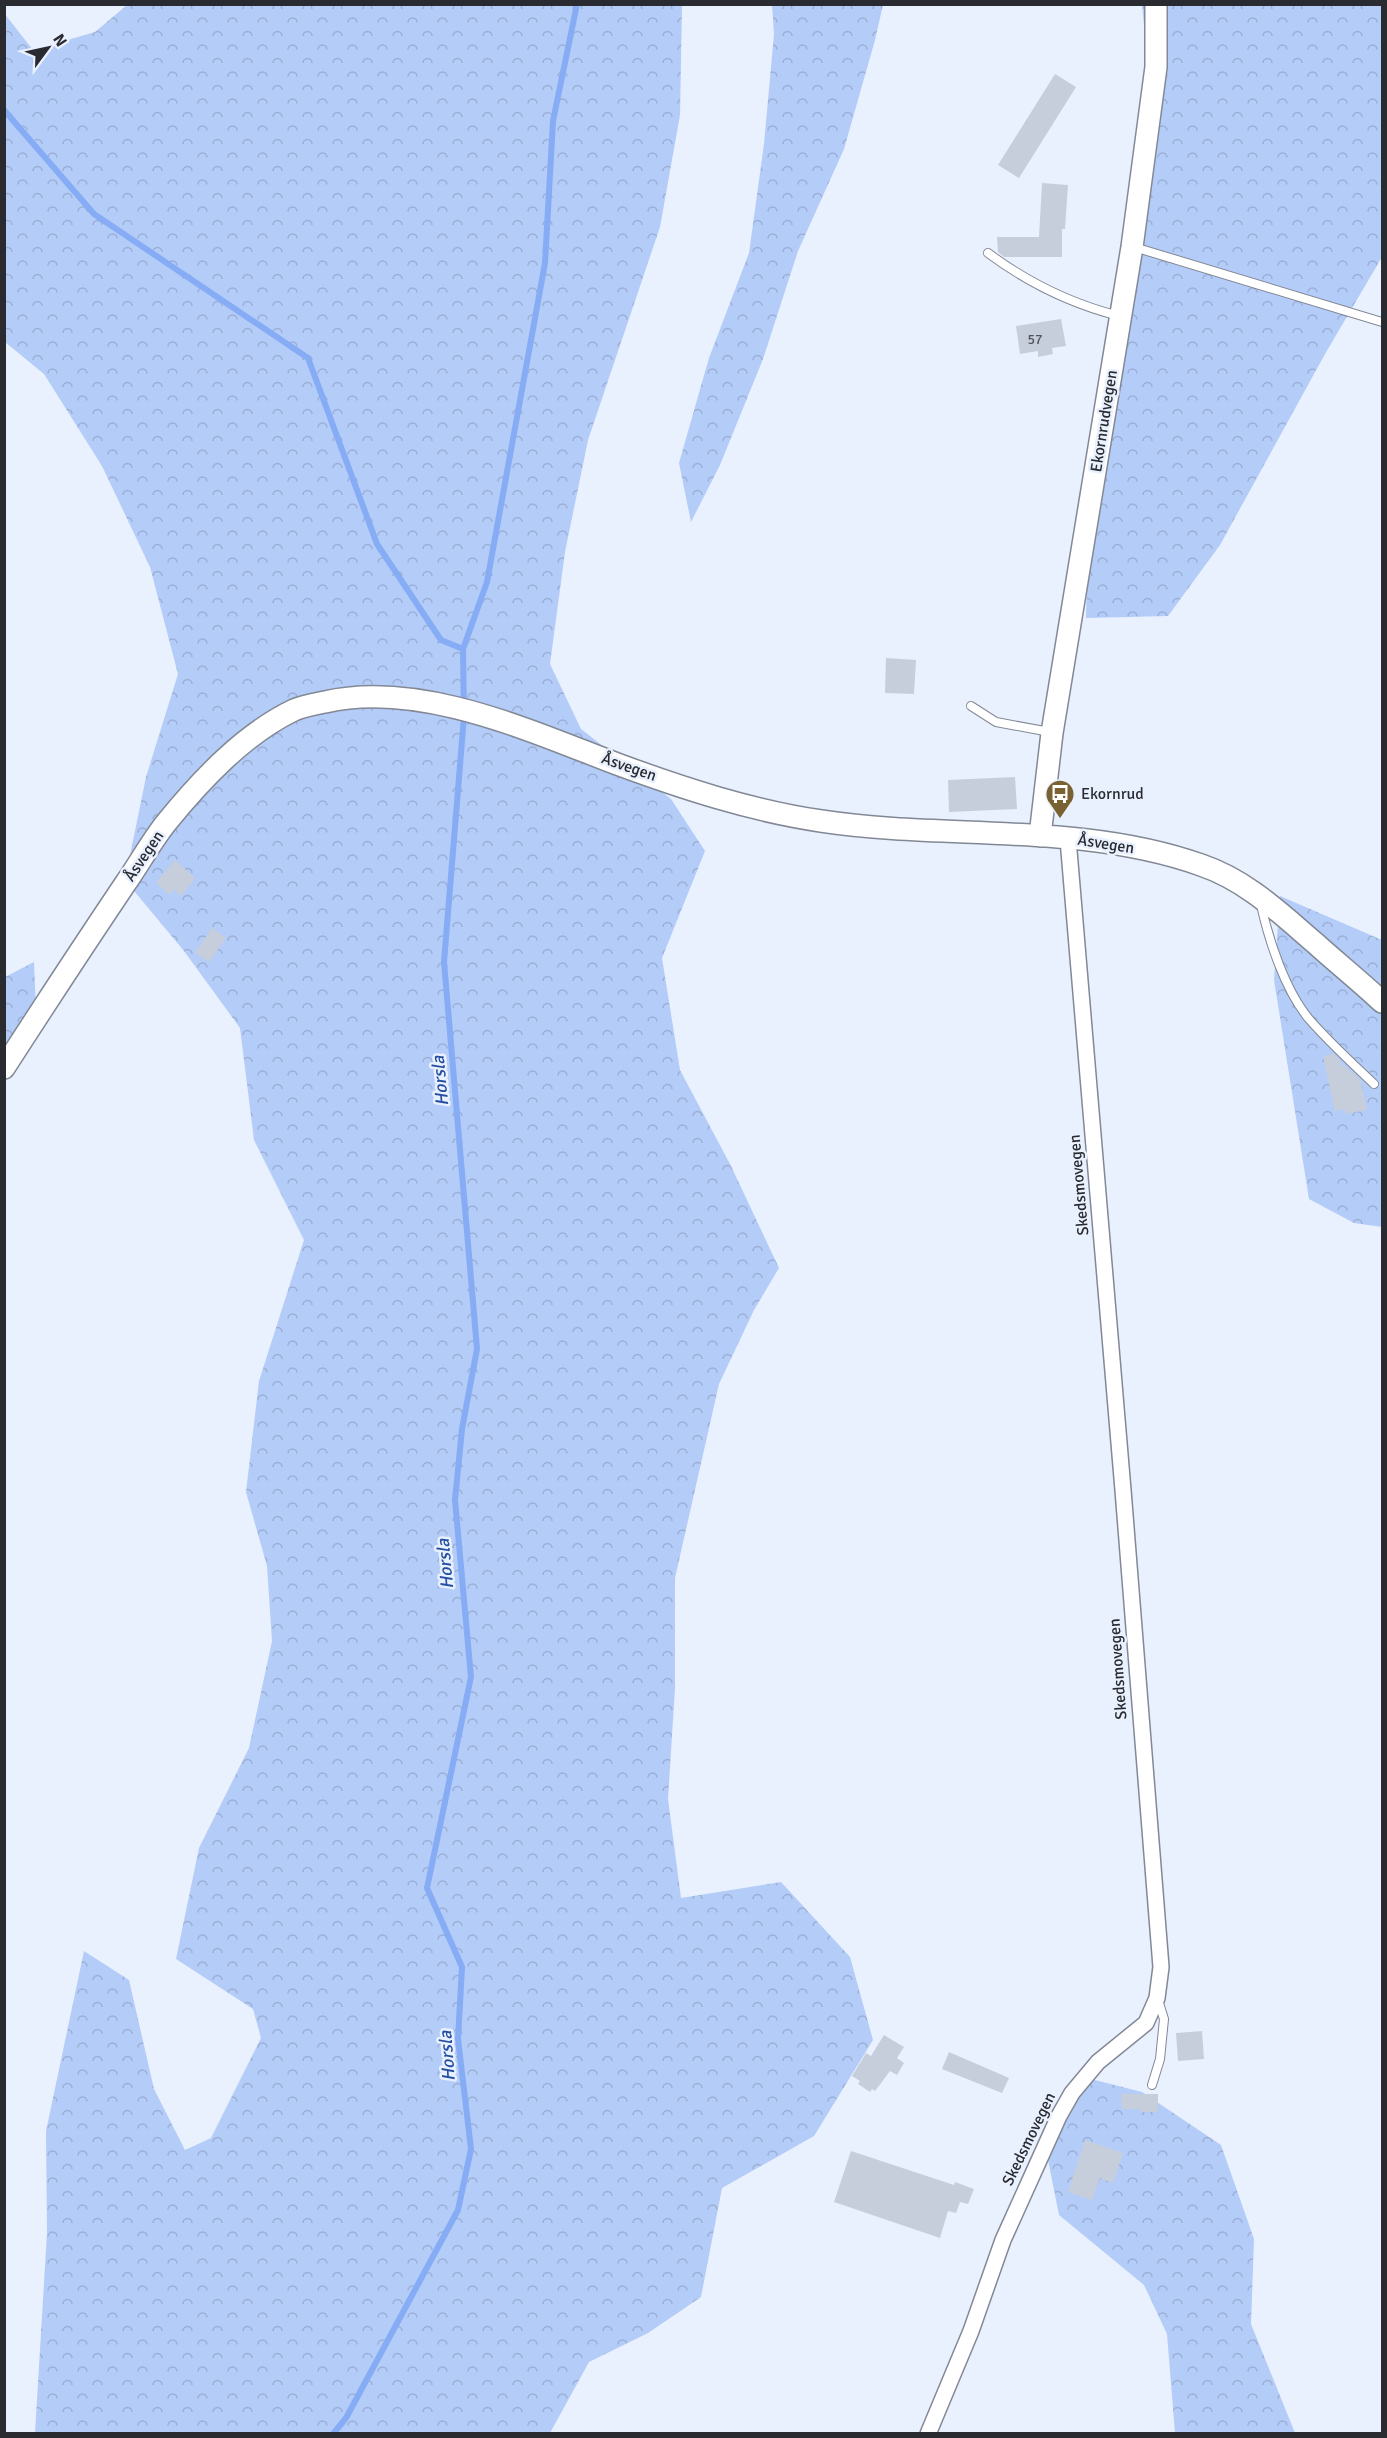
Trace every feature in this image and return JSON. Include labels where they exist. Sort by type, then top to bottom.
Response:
[{"type":"main road","name":"Ekornrudvegen","points":[[1040,836],[1052,733],[1132,247],[1156,67],[1156,4]]},
{"type":"main road","name":"Åsvegen","points":[[4,1068],[47,999],[165,824],[203,782],[244,742],[296,709],[348,697],[397,699],[488,716],[619,764],[758,810],[824,822],[1068,838],[1153,852],[1202,865],[1240,882],[1383,1002]]},
{"type":"street","name":"Skedsmovegen","points":[[927,2433],[971,2331],[1003,2240],[1059,2116],[1072,2093],[1098,2062],[1146,2023],[1157,1998],[1161,1967],[1068,838]]},
{"type":"lane","points":[[1132,247],[1383,322]]},
{"type":"lane","points":[[988,253],[1005,266],[1052,291],[1096,310],[1121,316]]},
{"type":"lane","points":[[971,706],[996,722],[1052,733]]},
{"type":"lane","points":[[1260,898],[1266,925],[1291,993],[1308,1017],[1374,1084]]},
{"type":"lane","points":[[1152,2085],[1160,2059],[1164,2019],[1157,1998]]},
{"type":"green space","points":[[127,5],[682,5],[680,115],[660,227],[588,440],[565,552],[550,664],[581,729],[671,799],[705,851],[662,958],[680,1070],[731,1166],[779,1268],[754,1310],[719,1384],[675,1578],[675,1688],[668,1799],[681,1898],[781,1882],[850,1957],[873,2040],[814,2136],[722,2188],[701,2297],[648,2333],[589,2362],[550,2433],[35,2433],[47,2233],[46,2131],[84,1951],[129,1980],[154,2089],[185,2150],[211,2138],[261,2038],[253,2009],[176,1959],[199,1848],[249,1748],[272,1641],[267,1566],[246,1492],[259,1381],[304,1240],[254,1140],[240,1028],[184,951],[125,880],[146,777],[178,674],[150,567],[102,466],[44,374],[5,342],[4,13],[33,50],[95,32]]},
{"type":"green space","points":[[772,5],[883,5],[844,149],[798,251],[763,359],[720,465],[691,522],[679,463],[709,358],[749,253],[764,144],[774,34]]},
{"type":"green space","points":[[1142,5],[1382,5],[1382,257],[1325,354],[1220,545],[1168,616],[1086,618],[1089,507],[1148,66]]},
{"type":"green space","points":[[1280,896],[1382,940],[1382,1227],[1354,1223],[1309,1199],[1274,980]]},
{"type":"green space","points":[[34,962],[36,1011],[5,1069],[5,977]]},
{"type":"green space","points":[[1091,2079],[1142,2092],[1221,2145],[1254,2239],[1251,2324],[1295,2433],[1175,2433],[1167,2334],[1144,2285],[1059,2215],[1046,2150]]},
{"type":"building","points":[[1055,74],[1076,87],[1019,178],[998,165]]},
{"type":"building","points":[[1042,183],[1068,185],[1065,229],[1062,229],[1062,257],[1004,257],[998,252],[997,237],[1039,237]]},
{"type":"building","points":[[1061,319],[1066,346],[1052,348],[1053,354],[1038,357],[1038,351],[1020,354],[1016,326]]},
{"type":"building","points":[[886,658],[916,660],[914,694],[885,693]]},
{"type":"building","points":[[1015,777],[1017,809],[949,812],[948,780]]},
{"type":"building","points":[[175,860],[195,878],[181,896],[174,889],[170,895],[156,883]]},
{"type":"building","points":[[212,928],[226,938],[209,962],[195,953]]},
{"type":"building","points":[[1334,1054],[1340,1060],[1341,1066],[1345,1065],[1360,1079],[1367,1110],[1346,1114],[1345,1109],[1335,1111],[1323,1056]]},
{"type":"building","points":[[1202,2031],[1204,2059],[1178,2061],[1176,2033]]},
{"type":"building","points":[[884,2035],[904,2047],[897,2058],[904,2063],[897,2075],[890,2071],[875,2091],[872,2089],[870,2092],[858,2084],[860,2081],[852,2076],[866,2053],[871,2056]]},
{"type":"building","points":[[949,2052],[1009,2078],[1002,2093],[942,2069]]},
{"type":"building","points":[[1121,2094],[1158,2094],[1158,2112],[1122,2109]]},
{"type":"building","points":[[1085,2140],[1123,2153],[1113,2183],[1100,2178],[1092,2200],[1068,2192]]},
{"type":"building","points":[[851,2151],[954,2185],[955,2182],[974,2189],[968,2204],[960,2202],[956,2213],[948,2211],[940,2238],[834,2202]]},
{"type":"waterway","name":"Horsla","points":[[333,2434],[346,2418],[458,2210],[471,2149],[458,2039],[462,1967],[427,1888],[471,1677],[455,1500],[462,1429],[477,1349],[444,962],[464,716],[463,649],[487,582],[545,263],[553,121],[577,4]]},
{"type":"waterway","points":[[4,110],[94,214],[308,358],[377,544],[441,640],[463,649]]},
{"type":"place","name":"Ekornrud","points":[[1060,820]]}]
